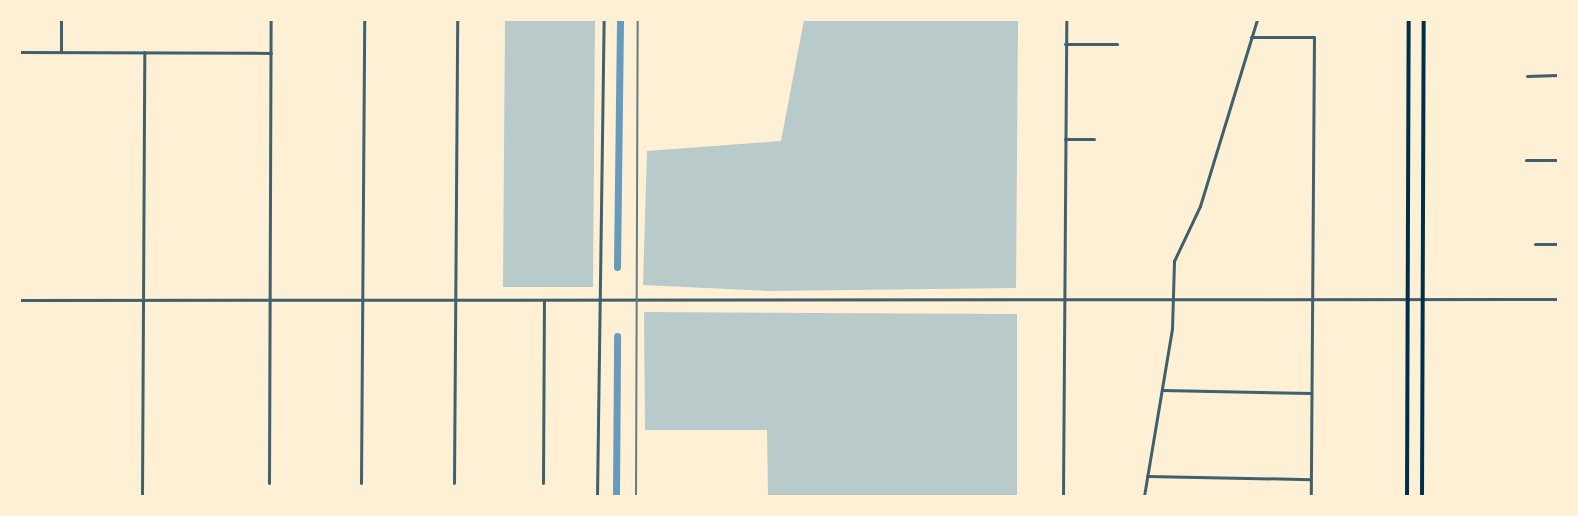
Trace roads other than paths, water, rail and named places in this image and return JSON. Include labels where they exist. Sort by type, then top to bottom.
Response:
[{"type":"main road","points":[[1407,496],[1409,20]]},
{"type":"main road","points":[[1422,496],[1424,20]]},
{"type":"street","points":[[61,52],[62,20]]},
{"type":"street","points":[[268,483],[271,20]]},
{"type":"street","points":[[361,483],[364,20]]},
{"type":"street","points":[[454,483],[457,20]]},
{"type":"street","points":[[597,496],[602,300],[604,20]]},
{"type":"street","points":[[1063,496],[1066,20]]},
{"type":"street","points":[[1144,496],[1161,390],[1178,249],[1200,206],[1257,20]]},
{"type":"street","points":[[1251,37],[1314,37],[1311,496]]},
{"type":"street","points":[[1065,44],[1117,44]]},
{"type":"street","points":[[20,52],[271,53]]},
{"type":"street","points":[[142,496],[144,52]]},
{"type":"street","points":[[1527,76],[1558,75]]},
{"type":"street","points":[[1065,139],[1094,139]]},
{"type":"street","points":[[1526,160],[1558,160]]},
{"type":"street","points":[[1535,244],[1558,244]]},
{"type":"street","points":[[20,300],[1558,299]]},
{"type":"street","points":[[543,483],[544,300]]},
{"type":"street","points":[[1161,390],[1311,393]]},
{"type":"street","points":[[1147,476],[1311,479]]},
{"type":"waterway","points":[[617,267],[620,20]]},
{"type":"waterway","points":[[616,496],[617,336]]},
{"type":"railway","points":[[636,496],[638,20]]}]
